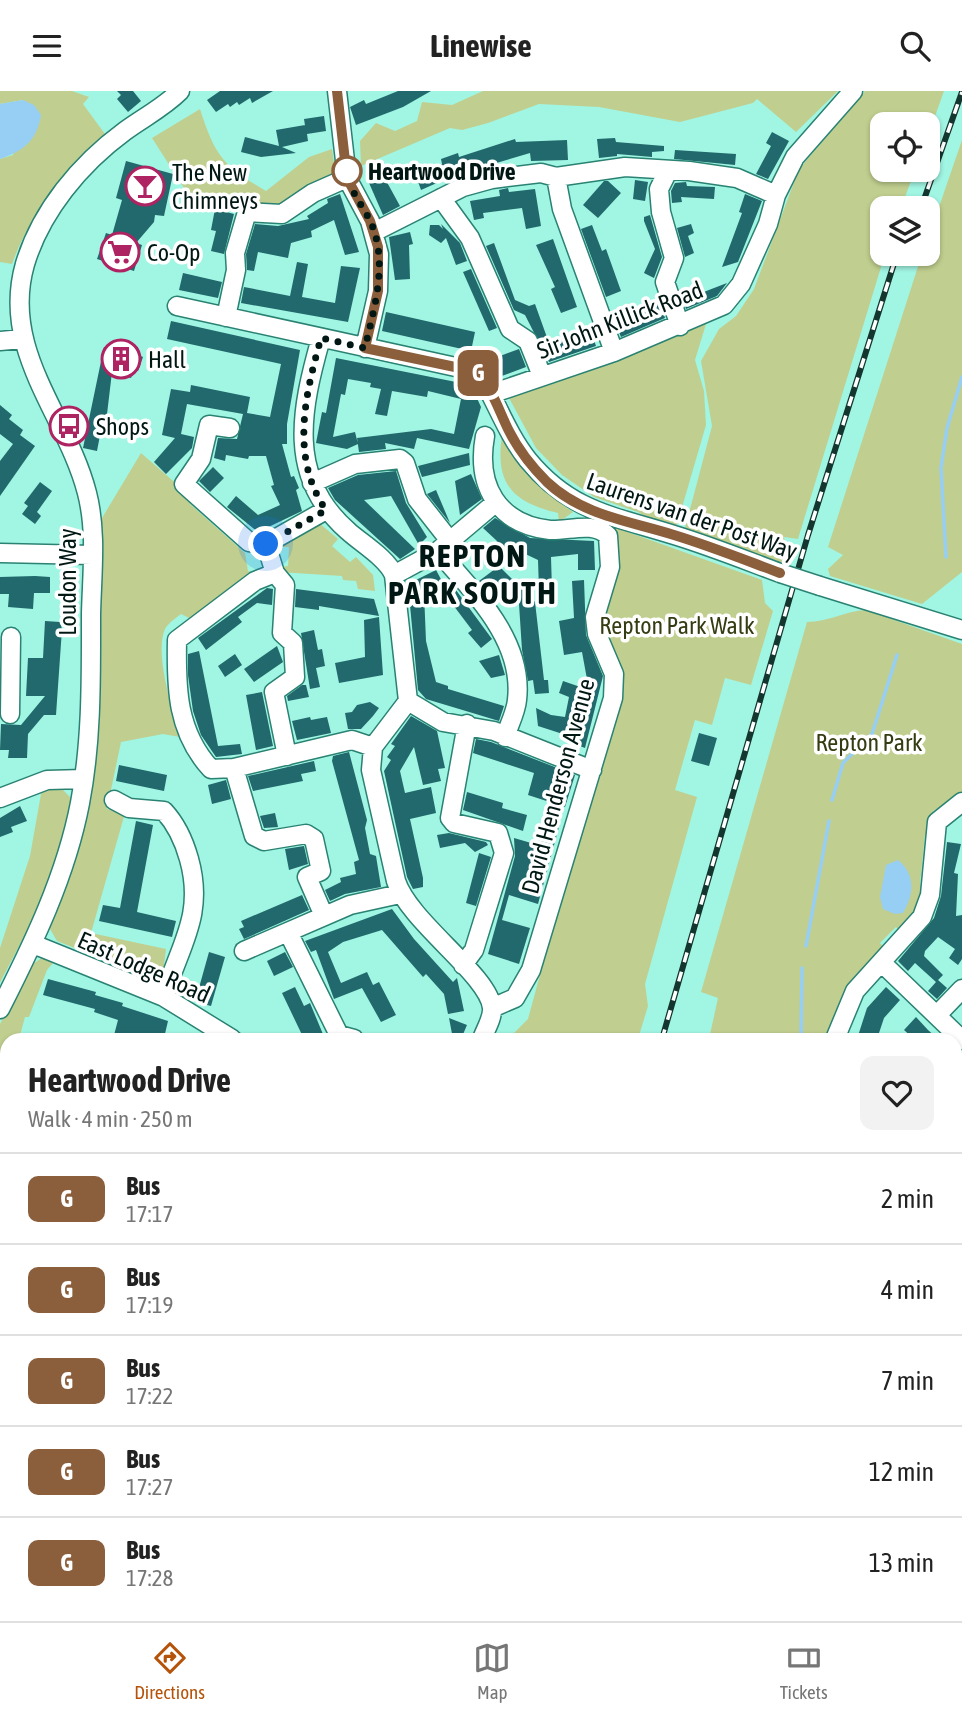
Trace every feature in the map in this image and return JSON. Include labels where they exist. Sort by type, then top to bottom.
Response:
[{"type":"street","name":"Loudon Way","points":[[0,1009],[33,944],[54,891],[80,806],[90,691],[94,530],[87,492],[71,449],[32,371],[22,339],[21,279],[45,217],[75,177],[123,132],[168,103],[181,91],[190,94],[197,91]]},
{"type":"street","name":"Sir John Killick Road","points":[[491,394],[614,352],[718,309],[735,294],[768,224],[776,195],[795,157],[843,106],[853,91]]},
{"type":"street","points":[[344,93],[347,178],[374,232],[379,279],[365,348]]},
{"type":"street","points":[[374,232],[463,187],[492,179],[541,173],[556,177],[610,168],[668,171],[737,178],[776,195]]},
{"type":"street","points":[[668,171],[659,189],[661,212],[674,258],[666,282],[680,326]]},
{"type":"street","points":[[556,177],[562,209],[614,352]]},
{"type":"street","points":[[226,317],[236,270],[235,253],[247,212],[282,214],[313,193],[347,178]]},
{"type":"street","points":[[442,198],[470,238],[510,328],[528,341],[542,376]]},
{"type":"street","name":"Laurens van der Post Way","points":[[177,306],[474,371],[491,394],[510,434],[527,459],[548,482],[572,501],[625,523],[674,535],[780,573],[962,630]]},
{"type":"street","points":[[321,338],[303,434],[303,458],[326,510],[394,575],[408,701],[373,747],[371,770],[400,894],[488,997],[492,1009],[484,1033]]},
{"type":"street","points":[[0,341],[22,339]]},
{"type":"street","points":[[230,428],[209,425],[201,459],[184,484],[249,542],[266,544],[326,510]]},
{"type":"street","points":[[394,575],[444,546],[495,503],[484,477],[481,458],[485,436]]},
{"type":"street","points":[[312,483],[355,464],[400,459],[405,463],[417,499],[444,546],[508,643],[515,665],[517,703],[505,737]]},
{"type":"street","name":"David Henderson Avenue","points":[[492,1009],[516,998],[527,982],[613,698],[614,674],[597,634],[595,617],[610,568],[611,548],[608,536],[603,531],[550,530],[527,523],[495,503]]},
{"type":"street","points":[[266,544],[275,573],[285,585],[282,633],[293,643],[295,677],[274,692],[287,756]]},
{"type":"street","points":[[0,553],[92,555]]},
{"type":"street","points":[[275,573],[255,581],[177,640],[176,677],[186,735],[211,769],[234,768],[352,740],[373,747]]},
{"type":"street","points":[[10,714],[5,669],[11,637]]},
{"type":"street","points":[[408,701],[443,722],[467,724],[592,770]]},
{"type":"street","points":[[463,965],[474,950],[504,853],[498,833],[454,823],[450,818],[467,724]]},
{"type":"street","points":[[234,768],[254,836],[264,841],[306,834],[314,839],[321,871],[307,877],[324,916]]},
{"type":"street","points":[[0,798],[47,780],[84,779]]},
{"type":"street","points":[[114,800],[129,808],[164,811],[175,823],[192,871],[196,902],[194,917],[164,997]]},
{"type":"street","points":[[838,1033],[855,991],[922,917],[930,895],[937,822],[959,809]]},
{"type":"street","points":[[244,951],[348,906],[400,894]]},
{"type":"street","points":[[288,932],[338,1033]]},
{"type":"street","name":"East Lodge Road","points":[[33,944],[164,997],[222,1033]]},
{"type":"street","points":[[882,963],[956,1033]]},
{"type":"street","points":[[937,1015],[962,989]]},
{"type":"green space","points":[[0,91],[72,91],[89,97],[83,104],[105,134],[51,194],[29,226],[12,264],[0,262],[0,159],[13,155],[23,100],[0,104]]},
{"type":"green space","points":[[483,91],[838,91],[796,132],[757,99],[753,103],[680,122],[599,107],[539,104],[488,123],[462,130],[450,128],[361,166],[360,141],[376,123],[395,131],[417,121],[422,102],[452,105]]},
{"type":"green space","points":[[865,91],[944,91],[937,112],[870,112],[870,182],[911,182],[905,196],[870,196],[870,266],[881,266],[798,539],[784,537],[790,565],[684,532],[712,426],[701,361],[719,329],[736,316],[754,289],[799,169]]},
{"type":"green space","points":[[200,109],[222,158],[266,191],[309,157],[332,149],[336,177],[299,195],[292,194],[282,208],[240,212],[186,191],[152,138]]},
{"type":"green space","points":[[962,140],[962,572],[922,604],[830,576],[828,569],[843,555],[828,547],[918,266],[940,266],[940,204]]},
{"type":"green space","points":[[706,324],[695,360],[704,391],[706,425],[674,535],[638,512],[594,497],[562,475],[536,448],[508,396]]},
{"type":"green space","points":[[502,435],[532,478],[573,512],[559,522],[558,513],[528,503],[510,488],[501,466]]},
{"type":"green space","points":[[141,453],[188,494],[190,504],[245,553],[248,571],[254,573],[191,619],[181,614],[165,629],[162,640],[163,667],[180,737],[163,734],[121,742],[107,809],[125,813],[91,933],[166,949],[163,972],[145,976],[57,941],[47,924],[88,806],[102,518]]},
{"type":"green space","points":[[319,523],[338,539],[332,546],[350,562],[356,557],[373,575],[375,591],[358,589],[356,581],[343,580],[342,576],[279,572],[279,567],[288,566],[289,547],[279,547],[279,540]]},
{"type":"green space","name":"Repton Park Walk","points":[[611,526],[762,580],[765,603],[773,611],[751,685],[725,678],[712,725],[695,720],[675,790],[697,797],[645,984],[648,1006],[640,1033],[514,1033],[528,1019],[613,707],[616,668],[603,622],[604,595],[614,568]]},
{"type":"green space","name":"Repton Park","points":[[866,610],[962,644],[962,795],[933,811],[930,834],[925,835],[920,884],[925,895],[903,934],[896,927],[880,943],[887,951],[851,991],[830,1033],[710,1033],[718,998],[701,992],[807,622]]},
{"type":"green space","points":[[60,787],[72,799],[64,844],[34,918],[0,983],[0,948],[30,856],[41,794],[43,789]]},
{"type":"green space","points":[[43,957],[51,958],[53,963],[47,970],[29,1017],[25,1017],[21,1033],[0,1033],[0,1024],[30,966]]},
{"type":"water","points":[[23,100],[34,105],[41,115],[39,124],[28,143],[0,159],[0,104]]},
{"type":"water","points":[[898,860],[908,872],[911,892],[903,913],[895,914],[883,909],[880,897],[886,865]]},
{"type":"building","points":[[117,91],[133,91],[141,101],[128,112],[117,99],[121,95]]},
{"type":"building","points":[[220,91],[273,91],[252,103],[250,98],[239,105],[237,102],[230,107],[228,104],[216,112],[207,100]]},
{"type":"building","points":[[398,91],[431,91],[403,107],[356,125],[350,107],[364,100],[366,104]]},
{"type":"building","points":[[324,116],[326,131],[307,134],[308,141],[282,147],[296,153],[261,157],[241,152],[245,137],[279,146],[276,130],[305,125],[304,119]]},
{"type":"building","points":[[772,132],[789,141],[768,179],[756,174],[771,146],[766,143]]},
{"type":"building","points":[[615,138],[616,142],[664,146],[664,151],[652,152],[652,157],[617,154],[599,158],[597,139]]},
{"type":"building","points":[[515,139],[516,142],[567,140],[568,160],[531,161],[530,153],[476,169],[475,166],[421,190],[415,173],[442,164],[441,159],[458,153],[459,157]]},
{"type":"building","points":[[675,150],[736,154],[735,165],[674,159]]},
{"type":"building","name":"The New Chimneys","points":[[126,161],[173,174],[164,216],[155,215],[154,222],[136,243],[142,245],[134,271],[97,259],[106,233],[112,235],[122,200],[116,198]]},
{"type":"building","points":[[376,171],[379,177],[383,175],[400,206],[383,215],[366,176]]},
{"type":"building","points":[[635,180],[648,182],[645,201],[633,199]]},
{"type":"building","points":[[604,181],[608,181],[621,193],[598,218],[583,205]]},
{"type":"building","points":[[686,182],[687,186],[715,187],[714,199],[681,197],[682,202],[672,203],[671,191],[675,183]]},
{"type":"building","points":[[508,188],[509,192],[535,189],[541,226],[526,229],[522,208],[483,213],[484,218],[474,220],[470,201],[500,196],[499,190]]},
{"type":"building","points":[[340,194],[359,252],[345,255],[334,220],[311,231],[312,237],[291,243],[288,258],[258,252],[254,271],[247,270],[246,254],[255,224],[278,226],[309,219],[307,216],[328,203],[327,199]]},
{"type":"building","points":[[745,194],[762,201],[738,262],[722,267],[742,213],[739,212]]},
{"type":"building","points":[[215,209],[234,214],[224,254],[211,251],[216,231],[211,230]]},
{"type":"building","points":[[650,215],[662,257],[654,278],[644,273],[655,249],[644,221],[644,217]]},
{"type":"building","points":[[441,224],[460,243],[467,261],[456,265],[446,238],[441,243],[429,235],[430,225],[439,225],[443,229]]},
{"type":"building","points":[[691,224],[694,233],[688,236],[694,253],[685,257],[677,228]]},
{"type":"building","points":[[592,225],[602,251],[606,249],[621,291],[606,297],[581,229]]},
{"type":"building","points":[[410,232],[413,244],[409,245],[410,279],[395,280],[389,237]]},
{"type":"building","points":[[553,239],[577,307],[561,313],[551,289],[555,287],[536,245]]},
{"type":"building","points":[[494,243],[515,300],[529,306],[535,304],[549,343],[590,328],[596,346],[549,362],[525,315],[514,310],[486,246]]},
{"type":"building","points":[[297,262],[308,264],[302,297],[335,303],[341,266],[360,268],[348,322],[241,303],[244,287],[290,296]]},
{"type":"building","points":[[471,269],[497,328],[489,331],[463,272]]},
{"type":"building","points":[[183,273],[222,282],[218,298],[179,290]]},
{"type":"building","points":[[727,283],[717,296],[686,309],[683,300]]},
{"type":"building","points":[[660,303],[665,318],[621,337],[614,320]]},
{"type":"building","points":[[386,312],[475,332],[471,351],[382,331]]},
{"type":"building","points":[[171,321],[300,350],[287,424],[287,444],[282,444],[291,477],[294,476],[299,488],[296,490],[302,511],[258,532],[227,507],[236,496],[258,515],[280,505],[271,486],[274,485],[266,456],[249,456],[248,459],[226,455],[225,461],[214,458],[218,438],[237,439],[243,414],[187,404],[181,434],[194,437],[192,448],[166,474],[154,462],[175,438],[162,435],[171,389],[190,392],[191,385],[250,397],[247,413],[270,417],[281,364],[167,339]]},
{"type":"building","points":[[126,343],[138,347],[136,354],[143,357],[138,371],[134,370],[131,378],[112,372],[105,431],[101,430],[97,451],[83,448],[104,347],[123,353]]},
{"type":"building","points":[[519,349],[526,367],[499,377],[492,359]]},
{"type":"building","points":[[336,358],[471,385],[481,407],[469,449],[417,438],[414,449],[385,443],[386,449],[359,452],[358,444],[347,449],[316,443],[322,412],[326,413]],"holes":[[[348,379],[371,383],[370,387],[381,389],[375,414],[387,416],[392,391],[427,397],[428,391],[461,399],[454,434],[431,429],[357,438],[358,443],[355,432],[333,437],[341,394],[345,395]]]},
{"type":"building","points":[[0,405],[12,415],[9,419],[23,430],[20,435],[35,446],[0,496],[0,461],[13,444],[0,434]]},
{"type":"building","points":[[469,453],[470,465],[422,477],[418,466]]},
{"type":"building","points":[[213,467],[224,478],[210,492],[199,481]]},
{"type":"building","points":[[396,471],[406,503],[427,537],[419,545],[391,496],[364,500],[415,549],[400,559],[335,500],[328,488],[358,475]]},
{"type":"building","points":[[471,474],[482,499],[460,515],[455,481]]},
{"type":"building","points":[[40,482],[52,491],[37,512],[41,516],[35,524],[22,514],[28,506],[24,503]]},
{"type":"building","points":[[436,490],[450,523],[427,494]]},
{"type":"building","points":[[495,518],[530,538],[594,541],[595,570],[578,570],[578,554],[551,557],[552,590],[539,590],[538,560],[517,550],[506,546],[499,566],[535,602],[544,680],[548,680],[549,693],[535,694],[533,680],[528,681],[522,650],[519,604],[499,584],[488,592],[479,581],[495,569],[485,566],[497,541],[483,528]]},
{"type":"building","points":[[436,570],[443,583],[424,593],[426,641],[436,682],[448,686],[448,689],[504,706],[499,721],[426,699],[418,690],[408,584]]},
{"type":"building","points":[[0,577],[50,577],[50,593],[34,593],[33,609],[8,607],[9,594],[0,594]]},
{"type":"building","points":[[584,580],[586,635],[603,676],[585,748],[567,741],[569,736],[538,726],[536,708],[551,715],[565,717],[569,697],[559,693],[563,681],[589,690],[582,652],[564,655],[559,621],[574,618],[572,581]]},
{"type":"building","points":[[453,586],[492,639],[481,648],[468,633],[472,630],[444,593]]},
{"type":"building","points":[[267,588],[273,589],[272,605],[257,603],[238,617],[242,622],[206,650],[198,638]]},
{"type":"building","points":[[296,589],[374,599],[379,616],[319,606],[319,610],[295,607]]},
{"type":"building","points":[[379,617],[383,675],[339,683],[335,663],[365,657],[364,620]]},
{"type":"building","points":[[45,621],[60,622],[62,629],[56,715],[44,715],[28,734],[27,758],[8,758],[9,750],[0,750],[1,724],[21,725],[45,696],[26,696],[28,658],[43,658]]},
{"type":"building","points":[[314,630],[325,666],[316,668],[320,687],[310,689],[301,633]]},
{"type":"building","points":[[277,646],[283,662],[254,682],[244,669]]},
{"type":"building","points":[[199,651],[218,746],[240,744],[242,754],[216,757],[201,735],[193,711],[188,675],[188,654]]},
{"type":"building","points":[[235,654],[242,665],[225,677],[218,666]]},
{"type":"building","points":[[499,655],[505,675],[491,678],[479,661]]},
{"type":"building","points":[[306,685],[309,697],[288,701],[287,696]]},
{"type":"building","points":[[262,692],[273,746],[256,750],[246,695]]},
{"type":"building","points":[[370,702],[379,708],[373,716],[361,729],[348,729],[345,713],[352,712],[357,705]]},
{"type":"building","points":[[411,716],[437,731],[445,768],[438,769],[441,781],[423,785],[414,747],[400,771],[405,793],[431,787],[436,813],[410,819],[423,878],[423,887],[413,889],[407,877],[384,771],[391,760],[387,757],[395,746],[391,744]]},
{"type":"building","points":[[310,717],[311,720],[327,717],[331,733],[297,740],[292,721]]},
{"type":"building","points":[[699,733],[717,738],[709,766],[691,761]]},
{"type":"building","points":[[476,739],[491,742],[575,775],[565,807],[528,795],[534,773],[473,753]]},
{"type":"building","points":[[349,752],[367,820],[365,828],[370,854],[376,856],[381,887],[345,894],[330,901],[325,890],[341,882],[340,878],[356,874],[354,862],[359,860],[332,761],[333,756]]},
{"type":"building","points":[[314,761],[316,771],[301,774],[303,781],[253,791],[248,776]]},
{"type":"building","points":[[119,765],[167,775],[164,791],[116,781]]},
{"type":"building","points":[[226,780],[231,799],[212,804],[208,785]]},
{"type":"building","points":[[467,792],[503,803],[502,808],[527,815],[523,831],[463,810]]},
{"type":"building","points":[[20,806],[27,821],[11,827],[13,832],[0,837],[0,818]]},
{"type":"building","points":[[275,813],[278,827],[264,828],[260,816]]},
{"type":"building","points":[[546,820],[560,823],[538,904],[509,895],[502,920],[530,928],[519,964],[488,954],[515,856],[514,838],[538,845]]},
{"type":"building","points":[[136,821],[153,825],[137,912],[176,921],[172,937],[99,921],[103,905],[120,908]]},
{"type":"building","points":[[449,833],[486,842],[488,845],[475,852],[465,843],[440,848],[437,835]]},
{"type":"building","points":[[947,842],[961,844],[954,873],[958,874],[956,916],[962,915],[962,959],[958,965],[949,958],[955,949],[938,937],[925,951],[924,956],[943,975],[938,980],[947,988],[937,999],[928,991],[936,982],[915,963],[908,971],[898,961],[934,918],[941,896]]},
{"type":"building","points":[[304,846],[308,864],[289,870],[285,849]]},
{"type":"building","points":[[479,853],[491,857],[476,906],[466,903]]},
{"type":"building","points":[[302,895],[309,910],[244,939],[239,929],[244,927],[241,921]]},
{"type":"building","points":[[392,909],[414,939],[453,982],[457,978],[464,1011],[448,1014],[444,994],[426,974],[423,977],[382,930],[343,942],[328,952],[341,983],[367,972],[373,985],[379,982],[396,1015],[381,1022],[362,988],[334,999],[316,950],[311,952],[305,941]]},
{"type":"building","points":[[209,952],[225,957],[211,1006],[195,1002]]},
{"type":"building","points":[[285,952],[293,967],[274,976],[267,961]]},
{"type":"building","points":[[48,979],[96,992],[95,995],[123,1003],[122,1006],[168,1021],[165,1033],[115,1033],[118,1020],[94,1012],[95,1009],[43,995]]},
{"type":"building","points":[[295,987],[304,1006],[310,1003],[322,1033],[301,1033],[282,993]]},
{"type":"building","points":[[886,987],[900,1000],[884,1018],[879,1033],[859,1033],[867,1008]]},
{"type":"building","points":[[916,1017],[931,1033],[907,1033],[904,1030]]},
{"type":"building","points":[[449,1018],[467,1025],[464,1033],[452,1033]]},
{"type":"waterway","points":[[946,557],[941,468],[947,428],[962,377]]},
{"type":"waterway","points":[[832,800],[843,763],[872,734],[897,655]]},
{"type":"waterway","points":[[806,946],[829,821]]},
{"type":"waterway","points":[[801,1033],[802,968]]},
{"type":"railway","points":[[925,196],[962,92]]},
{"type":"railway","points":[[664,1033],[808,535],[893,266]]},
{"type":"bus line","name":"G","points":[[337,91],[347,178],[370,221],[378,247],[378,291],[365,348],[474,371],[481,376],[510,434],[527,459],[548,482],[572,501],[625,523],[674,535],[780,573]]},
{"type":"place","name":"Heartwood Drive","points":[[347,171]]},
{"type":"place","name":"The New Chimneys","points":[[145,186]]},
{"type":"place","name":"Co-Op","points":[[120,252]]},
{"type":"place","name":"Hall","points":[[121,359]]},
{"type":"place","name":"Shops","points":[[69,426]]},
{"type":"district","name":"REPTON PARK SOUTH","points":[[473,574]]},
{"type":"route","points":[[266,544],[326,510],[316,496],[306,469],[302,447],[315,361],[321,338],[365,348],[378,291],[379,261],[376,239],[365,210],[347,178],[347,171]]}]
